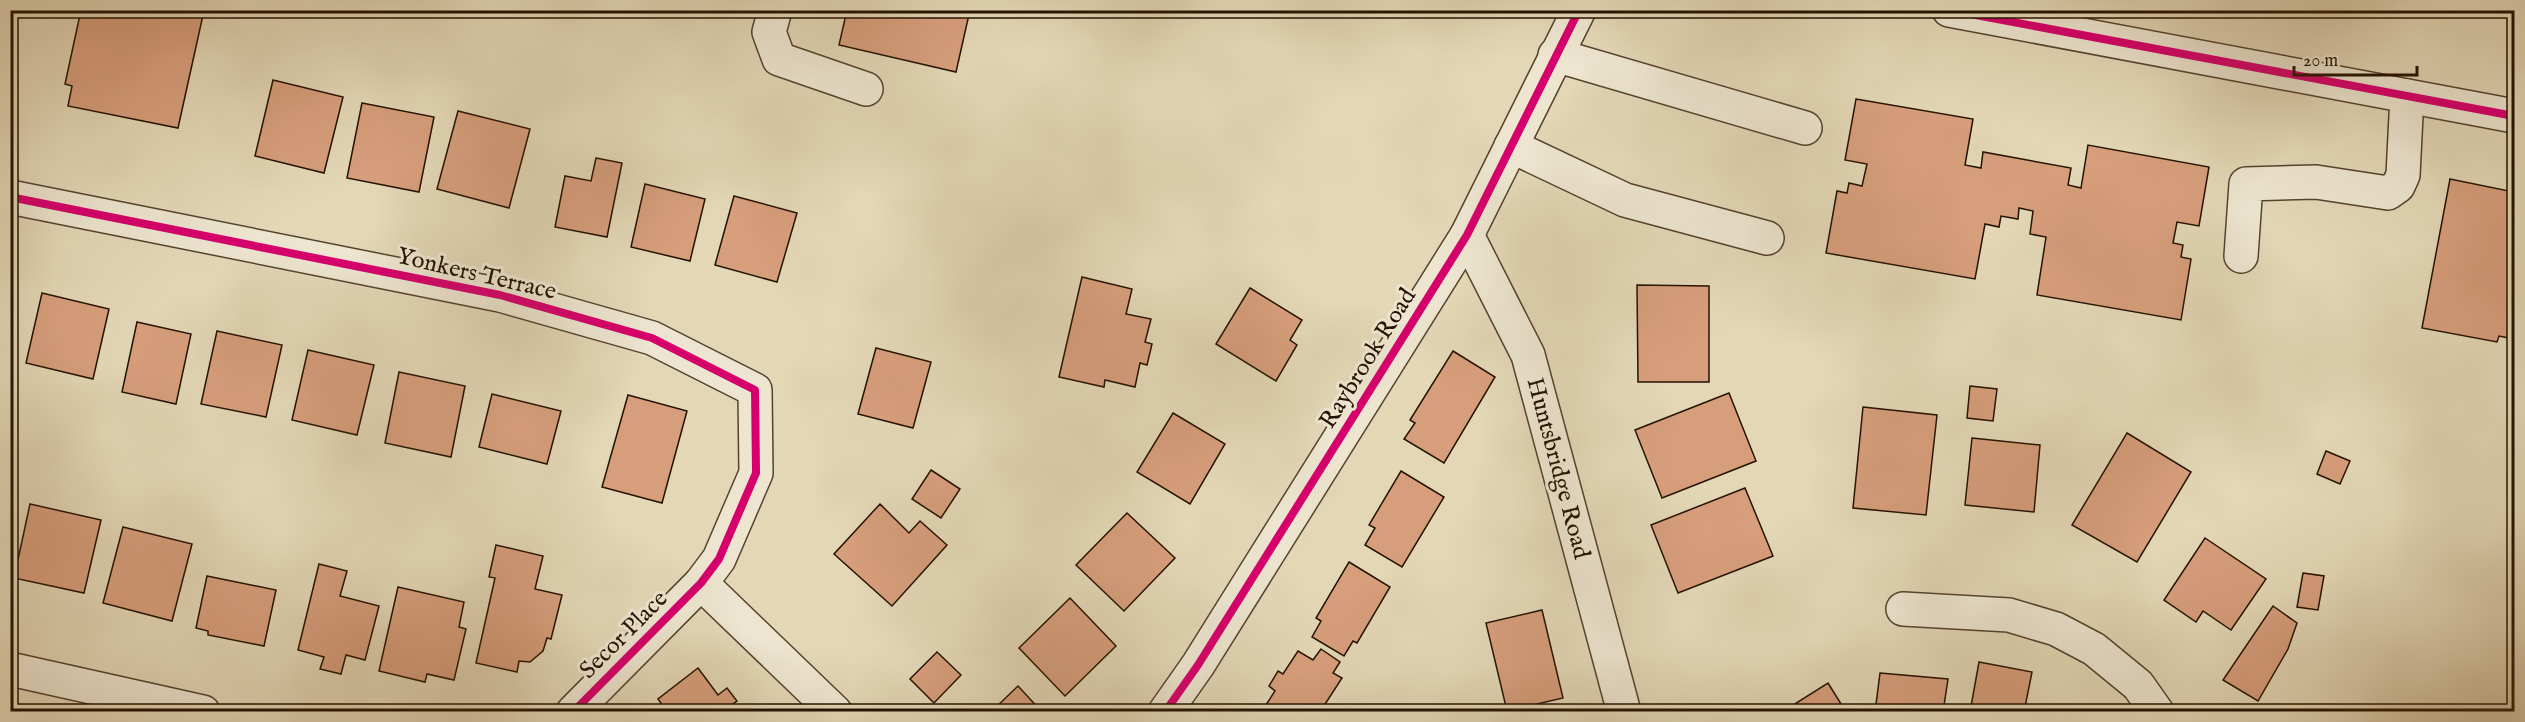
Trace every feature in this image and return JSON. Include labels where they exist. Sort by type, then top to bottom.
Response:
[{"type":"street","points":[[775,10],[770,33],[779,59],[866,89]]},
{"type":"street","name":"Raybrook Road","points":[[1165,711],[1198,665],[1467,235],[1579,10]]},
{"type":"street","points":[[1949,10],[2514,116]]},
{"type":"street","points":[[1555,56],[1805,128]]},
{"type":"street","points":[[2241,256],[2246,184],[2316,182],[2388,193],[2398,186],[2403,175],[2408,96]]},
{"type":"street","points":[[1511,146],[1624,200],[1767,238]]},
{"type":"street","name":"Yonkers Terrace","points":[[10,197],[500,295],[652,338],[755,390],[756,473],[719,559],[701,583]]},
{"type":"street","name":"Huntsbridge Road","points":[[1467,235],[1528,355],[1624,711]]},
{"type":"street","points":[[701,583],[835,711]]},
{"type":"street","name":"Secor Place","points":[[573,711],[701,583]]},
{"type":"street","points":[[1904,609],[2009,615],[2056,629],[2103,656],[2138,685],[2157,711]]},
{"type":"street","points":[[10,669],[203,711]]},
{"type":"building","points":[[81,10],[194,10],[193,13],[203,15],[178,128],[68,106],[72,86],[65,84]]},
{"type":"building","points":[[847,10],[970,10],[956,72],[839,45]]},
{"type":"building","points":[[273,80],[343,97],[324,173],[255,156]]},
{"type":"building","points":[[1856,99],[1973,119],[1965,165],[1981,168],[1983,152],[2071,168],[2068,185],[2081,188],[2088,145],[2209,167],[2199,226],[2177,222],[2173,243],[2183,245],[2181,257],[2191,259],[2181,320],[2037,295],[2046,237],[2030,234],[2033,211],[2019,208],[2018,219],[2001,216],[1999,227],[1985,224],[1975,279],[1826,253],[1837,191],[1847,193],[1849,183],[1862,186],[1867,164],[1845,160]]},
{"type":"building","points":[[362,103],[434,117],[419,192],[347,178]]},
{"type":"building","points":[[458,111],[530,129],[509,208],[437,189]]},
{"type":"building","points":[[596,158],[622,163],[607,237],[555,227],[565,176],[591,181]]},
{"type":"building","points":[[2450,179],[2514,192],[2514,339],[2499,336],[2497,342],[2422,328]]},
{"type":"building","points":[[645,184],[705,199],[690,261],[631,247]]},
{"type":"building","points":[[734,196],[797,213],[777,282],[715,265]]},
{"type":"building","points":[[1082,277],[1132,289],[1126,314],[1151,319],[1145,342],[1152,344],[1147,365],[1140,363],[1135,387],[1105,380],[1104,387],[1059,377]]},
{"type":"building","points":[[1637,285],[1709,286],[1709,382],[1638,382]]},
{"type":"building","points":[[1250,288],[1302,320],[1290,340],[1297,345],[1276,381],[1216,344]]},
{"type":"building","points":[[42,293],[109,309],[93,379],[26,363]]},
{"type":"building","points":[[137,322],[191,334],[176,404],[122,392]]},
{"type":"building","points":[[217,331],[282,345],[266,417],[201,404]]},
{"type":"building","points":[[876,348],[931,362],[913,428],[858,414]]},
{"type":"building","points":[[308,350],[374,365],[357,435],[292,420]]},
{"type":"building","points":[[1453,351],[1495,377],[1444,463],[1404,439],[1415,423],[1410,420]]},
{"type":"building","points":[[399,372],[465,386],[451,457],[385,443]]},
{"type":"building","points":[[1970,386],[1997,389],[1993,421],[1967,418]]},
{"type":"building","points":[[1729,393],[1756,461],[1662,498],[1635,430]]},
{"type":"building","points":[[492,394],[561,411],[547,464],[479,447]]},
{"type":"building","points":[[628,395],[687,411],[662,503],[602,487]]},
{"type":"building","points":[[1863,407],[1937,415],[1926,515],[1853,508]]},
{"type":"building","points":[[1173,413],[1225,444],[1190,504],[1137,472]]},
{"type":"building","points":[[2127,433],[2191,472],[2137,562],[2072,525]]},
{"type":"building","points":[[1972,438],[2040,445],[2034,512],[1965,505]]},
{"type":"building","points":[[2326,451],[2350,461],[2340,484],[2317,474]]},
{"type":"building","points":[[931,470],[960,489],[941,518],[912,499]]},
{"type":"building","points":[[1401,471],[1444,497],[1402,567],[1365,545],[1375,528],[1369,525]]},
{"type":"building","points":[[1745,488],[1773,556],[1678,593],[1651,525]]},
{"type":"building","points":[[30,504],[101,520],[84,593],[14,578]]},
{"type":"building","points":[[880,504],[909,533],[920,521],[947,545],[892,606],[834,554]]},
{"type":"building","points":[[1127,513],[1175,558],[1124,611],[1076,565]]},
{"type":"building","points":[[123,527],[192,544],[172,621],[103,603]]},
{"type":"building","points":[[2205,538],[2266,579],[2231,630],[2203,611],[2196,622],[2164,600]]},
{"type":"building","points":[[496,545],[543,556],[535,589],[562,595],[551,639],[547,638],[543,651],[530,662],[519,661],[517,672],[476,663],[495,578],[489,577]]},
{"type":"building","points":[[1349,562],[1390,587],[1357,643],[1353,641],[1344,656],[1312,637],[1321,621],[1316,618]]},
{"type":"building","points":[[319,564],[347,571],[340,596],[379,606],[365,660],[346,655],[341,674],[320,669],[324,657],[298,650]]},
{"type":"building","points":[[2303,573],[2324,576],[2318,610],[2297,607]]},
{"type":"building","points":[[207,576],[276,590],[264,646],[208,635],[208,631],[196,628]]},
{"type":"building","points":[[398,587],[464,602],[459,627],[466,629],[454,680],[427,674],[425,682],[379,671]]},
{"type":"building","points":[[1070,598],[1116,646],[1065,696],[1019,648]]},
{"type":"building","points":[[2273,606],[2297,623],[2288,649],[2258,701],[2223,680]]},
{"type":"building","points":[[1542,610],[1563,698],[1507,711],[1486,623]]},
{"type":"building","points":[[1321,649],[1340,662],[1333,673],[1342,678],[1320,712],[1267,712],[1264,708],[1275,691],[1269,686],[1278,671],[1283,674],[1298,651],[1313,660]]},
{"type":"building","points":[[937,652],[961,675],[934,703],[910,679]]},
{"type":"building","points":[[1979,662],[2032,672],[2024,712],[1970,712]]},
{"type":"building","points":[[698,668],[718,695],[727,688],[737,701],[727,708],[730,712],[667,712],[658,699]]},
{"type":"building","points":[[1880,673],[1948,679],[1943,712],[1875,712]]},
{"type":"building","points":[[1828,683],[1846,712],[1782,712]]},
{"type":"building","points":[[1018,686],[1042,712],[991,712]]},
{"type":"cycle path","points":[[1165,712],[1198,665],[1467,235],[1579,10]]},
{"type":"cycle path","points":[[1949,10],[2514,116]]},
{"type":"cycle path","points":[[10,197],[500,295],[652,338],[755,390],[756,473],[719,559],[701,583],[573,712]]}]
